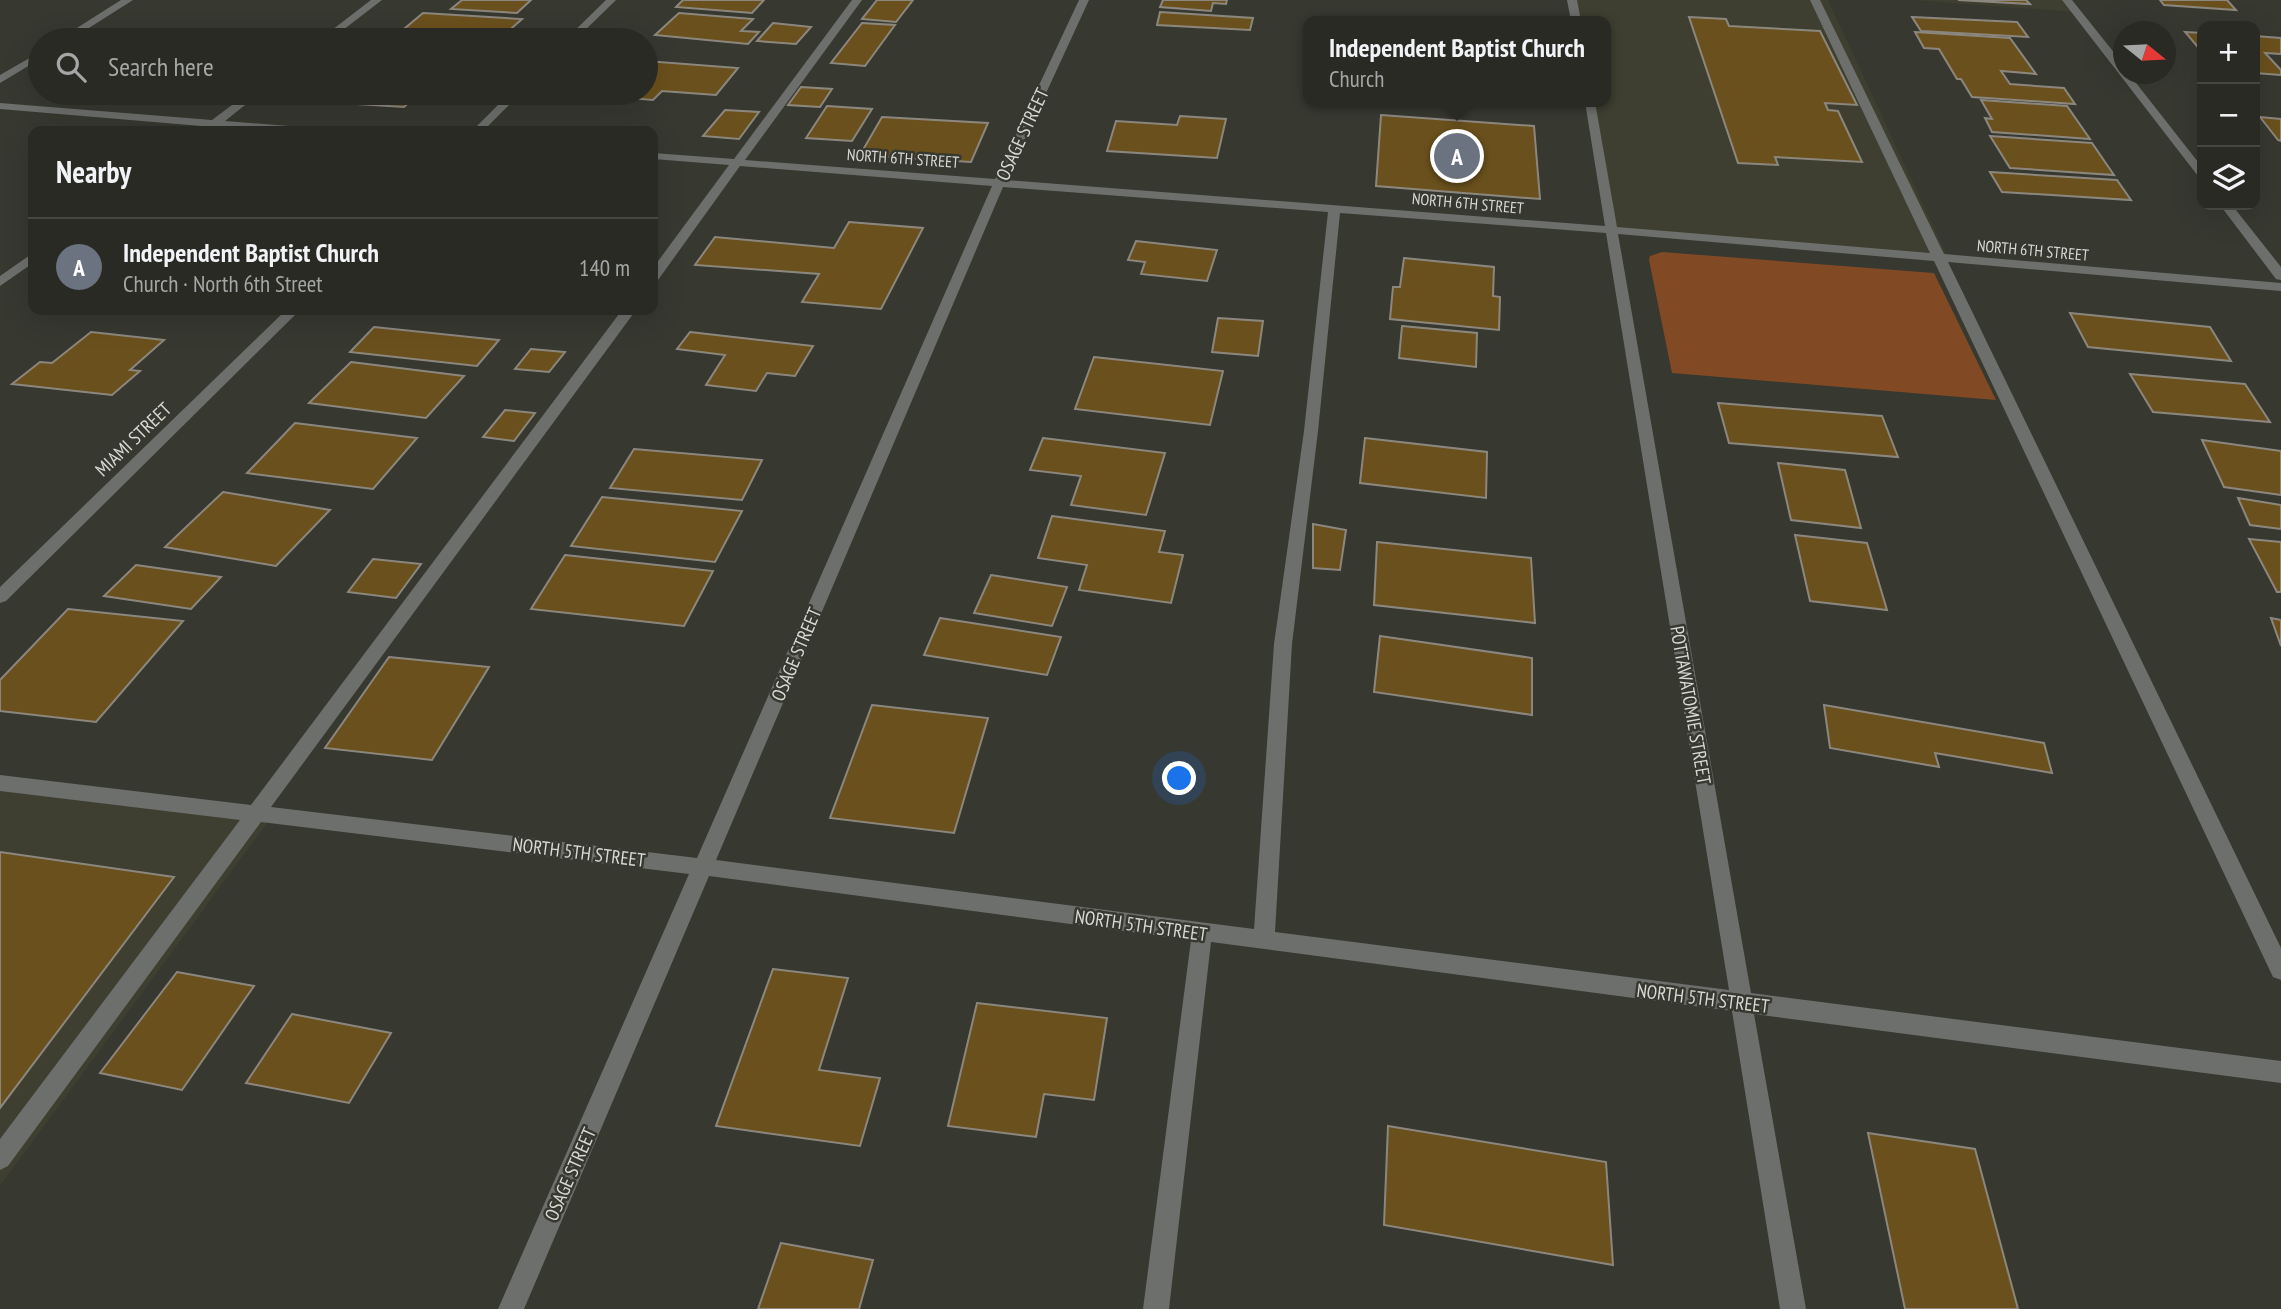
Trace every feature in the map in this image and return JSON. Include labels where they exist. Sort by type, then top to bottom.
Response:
[{"type":"street","points":[[83,28],[128,0]]},
{"type":"street","points":[[340,28],[377,0]]},
{"type":"street","points":[[582,28],[611,0]]},
{"type":"street","points":[[658,270],[857,0]]},
{"type":"street","name":"OSAGE STREET","points":[[511,1309],[1000,181],[1084,0]]},
{"type":"street","points":[[1815,0],[2281,970]]},
{"type":"street","points":[[2067,0],[2113,59]]},
{"type":"street","points":[[0,80],[28,62]]},
{"type":"street","points":[[2132,84],[2197,168]]},
{"type":"street","points":[[211,126],[239,105]]},
{"type":"street","points":[[482,126],[504,105]]},
{"type":"street","points":[[0,106],[252,126]]},
{"type":"street","name":"POTTAWATOMIE STREET","points":[[1591,107],[1793,1309]]},
{"type":"street","name":"NORTH 6TH STREET","points":[[658,156],[1611,230],[2281,287]]},
{"type":"street","points":[[1264,941],[1283,644],[1311,431],[1335,208]]},
{"type":"street","points":[[2230,210],[2281,276]]},
{"type":"street","points":[[0,282],[28,261]]},
{"type":"street","name":"MIAMI STREET","points":[[0,597],[288,315]]},
{"type":"street","points":[[0,1158],[625,315]]},
{"type":"street","name":"NORTH 5TH STREET","points":[[0,783],[704,867],[2281,1072]]},
{"type":"street","points":[[1156,1309],[1202,933]]},
{"type":"shaded area","points":[[1572,0],[1828,0],[1948,258],[1611,230],[1591,107],[1611,107],[1611,16],[1575,16]]},
{"type":"shaded area","points":[[1912,0],[2067,0],[2076,12]]},
{"type":"shaded area","points":[[1662,252],[1934,273],[1996,400],[1672,373],[1649,260],[1650,256]]},
{"type":"shaded area","points":[[0,783],[273,815],[0,1186]]},
{"type":"building","points":[[462,0],[531,0],[517,13],[451,9]]},
{"type":"building","points":[[683,0],[764,0],[752,13],[676,7]]},
{"type":"building","points":[[877,0],[913,0],[896,22],[862,19]]},
{"type":"building","points":[[1163,0],[1227,0],[1226,4],[1213,3],[1211,11],[1160,7]]},
{"type":"building","points":[[1958,0],[2026,0],[2030,4]]},
{"type":"building","points":[[2160,0],[2227,0],[2236,10],[2164,5]]},
{"type":"building","points":[[1160,12],[1253,18],[1250,30],[1157,25]]},
{"type":"building","points":[[423,13],[522,19],[512,28],[405,28]]},
{"type":"building","points":[[679,13],[753,19],[741,31],[759,32],[748,44],[658,35]]},
{"type":"building","points":[[1689,17],[1726,19],[1729,26],[1820,31],[1857,105],[1825,103],[1828,110],[1838,111],[1862,162],[1775,157],[1778,165],[1738,163]]},
{"type":"building","points":[[1912,17],[2017,22],[2028,37],[1921,31]]},
{"type":"building","points":[[773,23],[811,27],[796,44],[757,41]]},
{"type":"building","points":[[862,23],[895,25],[865,66],[831,63]]},
{"type":"building","points":[[1915,32],[2010,38],[2036,74],[2001,71],[2010,84],[2064,88],[2075,104],[1972,97],[1961,79],[1957,79],[1939,49],[1924,48]]},
{"type":"building","points":[[2185,32],[2197,33],[2197,46]]},
{"type":"building","points":[[2260,36],[2281,38],[2281,54],[2265,53],[2281,70],[2281,75],[2260,73]]},
{"type":"building","points":[[658,62],[738,68],[716,95],[662,91],[658,95]]},
{"type":"building","points":[[801,87],[832,89],[820,107],[788,105]]},
{"type":"building","points":[[1981,100],[2067,106],[2090,139],[1992,132],[1985,118],[1992,119]]},
{"type":"building","points":[[372,105],[406,105],[404,107]]},
{"type":"building","points":[[827,106],[872,109],[852,141],[806,138]]},
{"type":"building","points":[[725,110],[759,112],[739,139],[703,136]]},
{"type":"building","points":[[1381,115],[1534,126],[1540,199],[1376,186]]},
{"type":"building","points":[[1180,116],[1226,119],[1217,158],[1107,151],[1116,121],[1177,125]]},
{"type":"building","points":[[882,117],[988,123],[971,162],[860,155]]},
{"type":"building","points":[[2260,117],[2281,119],[2281,141]]},
{"type":"building","points":[[1990,136],[2092,143],[2114,175],[2010,168]]},
{"type":"building","points":[[1990,172],[2117,180],[2131,200],[2002,192]]},
{"type":"building","points":[[849,222],[923,228],[881,309],[802,302],[819,274],[695,265],[715,237],[834,248]]},
{"type":"building","points":[[1136,241],[1217,250],[1207,281],[1141,274],[1145,262],[1128,260]]},
{"type":"building","points":[[1404,258],[1494,267],[1493,296],[1500,297],[1499,330],[1390,319],[1393,287],[1400,287]]},
{"type":"building","points":[[2070,313],[2210,327],[2231,361],[2088,347]]},
{"type":"building","points":[[1218,318],[1263,321],[1258,356],[1212,352]]},
{"type":"building","points":[[1402,326],[1477,333],[1476,367],[1399,358]]},
{"type":"building","points":[[374,327],[499,340],[477,366],[350,352]]},
{"type":"building","points":[[91,332],[164,340],[130,370],[140,371],[112,395],[12,384],[40,362],[52,363]]},
{"type":"building","points":[[690,332],[813,346],[795,376],[767,373],[756,391],[706,385],[725,355],[677,349]]},
{"type":"building","points":[[531,349],[565,352],[549,372],[515,369]]},
{"type":"building","points":[[1094,357],[1223,371],[1210,425],[1075,409]]},
{"type":"building","points":[[351,362],[464,376],[426,418],[309,403]]},
{"type":"building","points":[[2130,374],[2245,384],[2270,422],[2153,412]]},
{"type":"building","points":[[1718,403],[1882,416],[1898,457],[1729,443]]},
{"type":"building","points":[[505,410],[535,413],[514,441],[483,437]]},
{"type":"building","points":[[295,423],[417,438],[373,489],[247,473]]},
{"type":"building","points":[[1043,438],[1165,453],[1146,515],[1071,505],[1081,476],[1030,470]]},
{"type":"building","points":[[1365,438],[1487,452],[1486,498],[1360,483]]},
{"type":"building","points":[[2202,440],[2281,451],[2281,495],[2224,487]]},
{"type":"building","points":[[634,449],[762,460],[742,500],[610,488]]},
{"type":"building","points":[[1778,463],[1845,470],[1861,528],[1791,520]]},
{"type":"building","points":[[223,492],[330,510],[276,566],[165,547]]},
{"type":"building","points":[[602,497],[742,511],[715,562],[571,546]]},
{"type":"building","points":[[2238,498],[2281,505],[2281,529],[2250,525]]},
{"type":"building","points":[[1052,516],[1165,531],[1159,552],[1183,555],[1171,603],[1079,590],[1087,565],[1038,558]]},
{"type":"building","points":[[1313,524],[1346,530],[1340,570],[1313,568]]},
{"type":"building","points":[[1795,535],[1867,543],[1887,610],[1810,601]]},
{"type":"building","points":[[2249,539],[2281,542],[2281,592],[2277,592]]},
{"type":"building","points":[[1377,542],[1531,558],[1535,623],[1374,605]]},
{"type":"building","points":[[565,555],[713,571],[684,626],[531,609]]},
{"type":"building","points":[[373,559],[421,564],[396,598],[348,592]]},
{"type":"building","points":[[136,565],[221,577],[191,609],[104,596]]},
{"type":"building","points":[[991,575],[1067,587],[1052,626],[974,613]]},
{"type":"building","points":[[68,609],[183,621],[96,722],[0,711],[0,680]]},
{"type":"building","points":[[940,618],[1061,637],[1047,675],[924,655]]},
{"type":"building","points":[[2271,618],[2281,620],[2281,646]]},
{"type":"building","points":[[1380,636],[1532,658],[1532,715],[1374,692]]},
{"type":"building","points":[[389,657],[489,667],[432,760],[325,748]]},
{"type":"building","points":[[872,705],[988,718],[954,833],[830,818]]},
{"type":"building","points":[[1824,705],[2044,743],[2052,773],[1935,753],[1939,767],[1830,748]]},
{"type":"building","points":[[0,852],[174,877],[0,1108]]},
{"type":"building","points":[[773,969],[848,978],[819,1070],[880,1078],[860,1146],[716,1126]]},
{"type":"building","points":[[177,972],[254,986],[182,1090],[100,1073]]},
{"type":"building","points":[[977,1003],[1107,1018],[1094,1100],[1044,1094],[1036,1137],[948,1126]]},
{"type":"building","points":[[292,1014],[391,1033],[349,1103],[246,1083]]},
{"type":"building","points":[[1388,1126],[1606,1162],[1613,1265],[1384,1225]]},
{"type":"building","points":[[1868,1133],[1975,1149],[2018,1309],[1905,1309]]},
{"type":"building","points":[[781,1243],[873,1260],[859,1309],[758,1309]]},
{"type":"place","name":"Independent Baptist Church","points":[[1457,156]]}]
